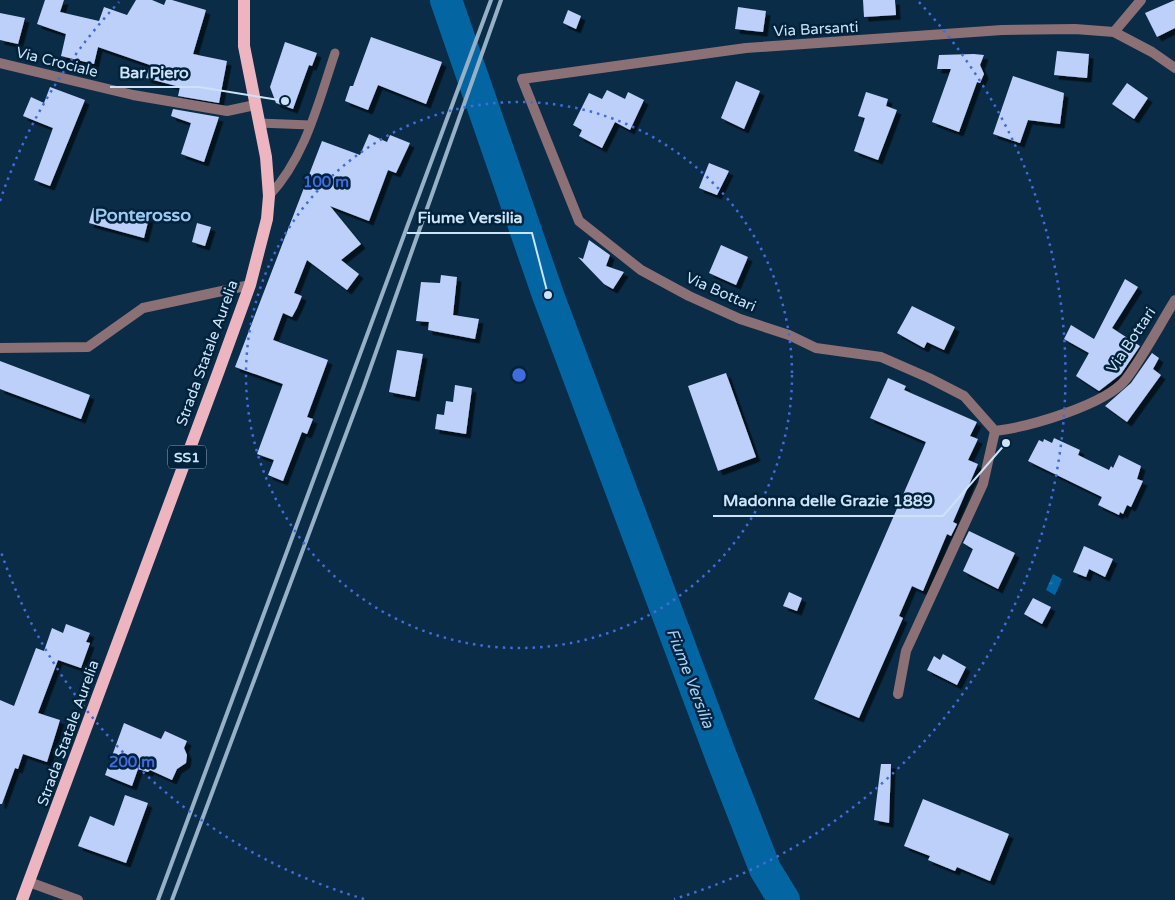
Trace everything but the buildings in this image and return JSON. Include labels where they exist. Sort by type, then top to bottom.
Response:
[{"type":"main road","name":"Strada Statale Aurelia","points":[[22,900],[250,285],[267,219],[269,196],[266,157],[244,46],[244,0]]},
{"type":"street","points":[[1141,0],[1114,32],[1152,52],[1175,68]]},
{"type":"street","name":"Via Barsanti","points":[[522,79],[746,48],[1002,30],[1075,29],[1114,32]]},
{"type":"street","name":"Via Crociale","points":[[0,63],[133,95],[226,111],[255,106]]},
{"type":"street","name":"Via Bottari","points":[[522,79],[580,221],[641,270],[689,296],[740,319],[789,335],[816,348],[881,357],[929,378],[964,396],[995,431],[1015,428],[1094,402],[1110,393],[1126,378],[1175,300]]},
{"type":"street","points":[[0,348],[88,347],[143,308],[250,285]]},
{"type":"street","points":[[898,694],[906,651],[983,484],[995,431]]},
{"type":"street","points":[[29,882],[78,900]]},
{"type":"lane","points":[[269,196],[285,179],[301,152],[336,53]]},
{"type":"lane","points":[[259,123],[310,126]]},
{"type":"water","points":[[1053,574],[1062,579],[1055,595],[1046,590]]},
{"type":"waterway","name":"Fiume Versilia","points":[[446,0],[548,295],[722,759],[765,869],[784,900]]},
{"type":"railway","points":[[158,900],[491,0]]},
{"type":"railway","points":[[172,900],[364,386],[501,0]]},
{"type":"place","name":"Bar Piero","points":[[285,101]]},
{"type":"place","name":"Fiume Versilia","points":[[548,295]]},
{"type":"place","name":"Madonna delle Grazie 1889","points":[[1006,443]]},
{"type":"district","name":"Ponterosso","points":[[143,215]]}]
